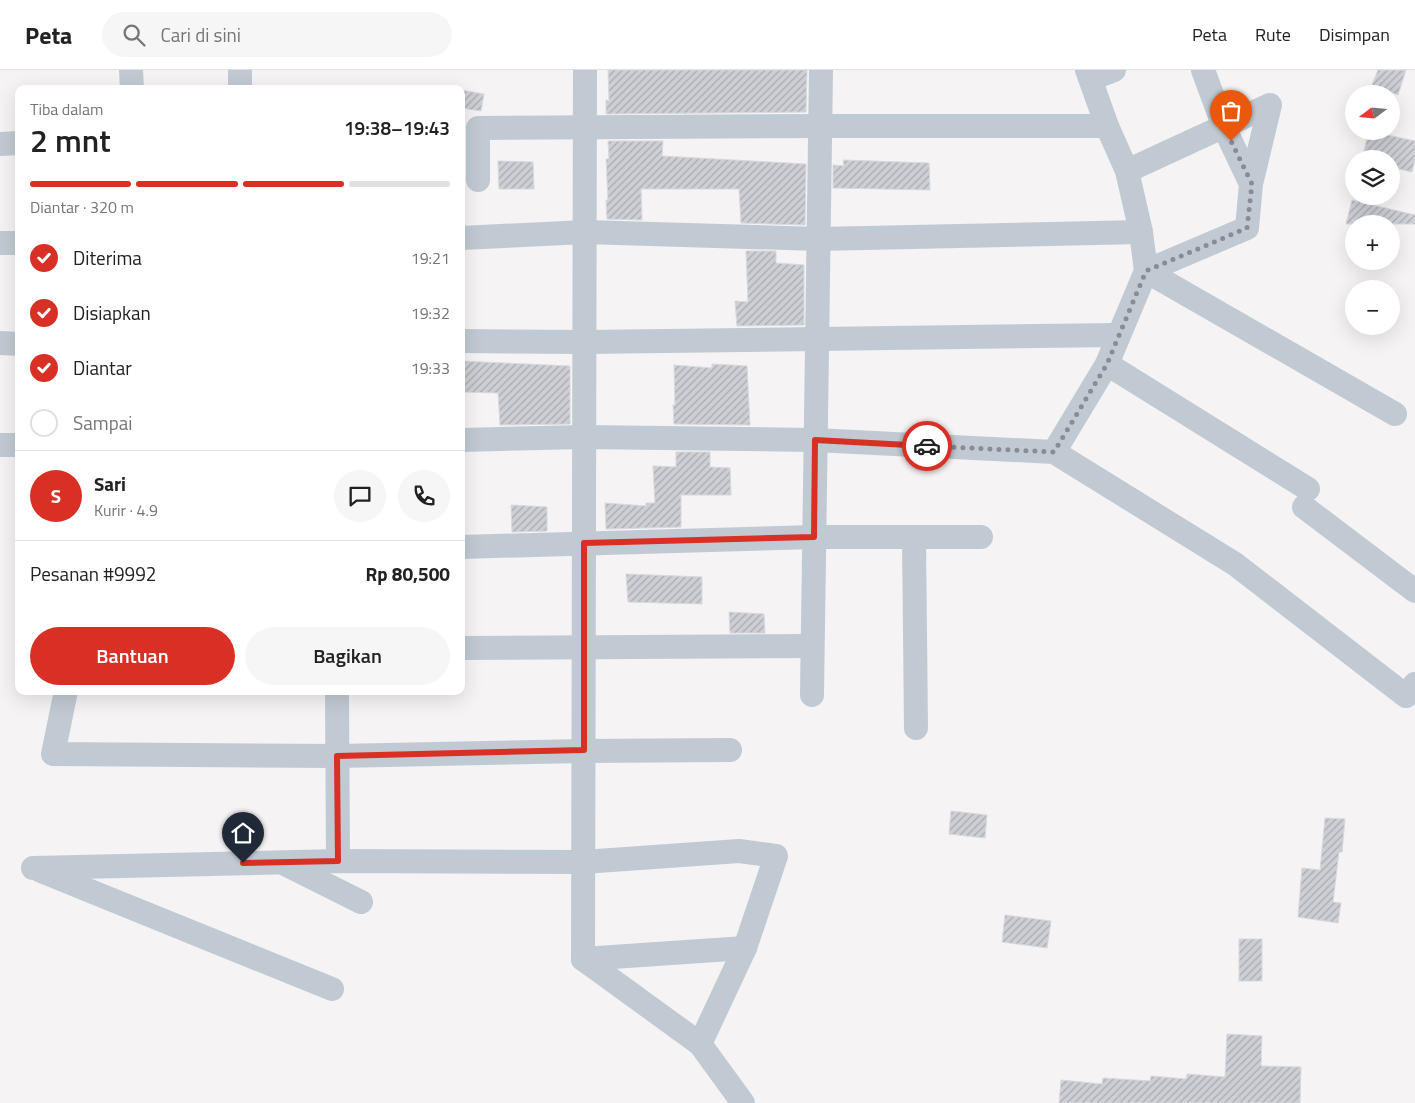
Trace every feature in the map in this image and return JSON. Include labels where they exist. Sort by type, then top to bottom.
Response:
[{"type":"street","points":[[131,70],[132,85]]},
{"type":"street","points":[[240,70],[240,85]]},
{"type":"street","points":[[583,959],[585,70]]},
{"type":"street","points":[[812,694],[821,70]]},
{"type":"street","points":[[1054,452],[1107,364],[1146,271],[1127,172],[1107,126],[1089,75],[1114,70]]},
{"type":"street","points":[[1203,70],[1224,127],[1252,184]]},
{"type":"street","points":[[1127,172],[1270,105],[1252,184],[1247,228],[1146,271]]},
{"type":"street","points":[[478,180],[478,128],[1107,126]]},
{"type":"street","points":[[0,144],[15,144]]},
{"type":"street","points":[[465,238],[585,232],[818,239],[1140,232]]},
{"type":"street","points":[[0,243],[15,243]]},
{"type":"street","points":[[1146,271],[1395,414]]},
{"type":"street","points":[[465,341],[585,342],[1118,335]]},
{"type":"street","points":[[0,343],[15,344]]},
{"type":"street","points":[[1107,364],[1306,498],[1415,591]]},
{"type":"street","points":[[465,440],[583,438],[815,440],[1054,452],[1234,564],[1406,696],[1415,684]]},
{"type":"street","points":[[0,446],[15,445]]},
{"type":"street","points":[[465,547],[814,537],[981,537]]},
{"type":"street","points":[[914,538],[916,728]]},
{"type":"street","points":[[465,648],[584,649],[812,646]]},
{"type":"street","points":[[65,695],[53,754],[337,756],[584,750],[730,750]]},
{"type":"street","points":[[337,695],[338,861]]},
{"type":"street","points":[[332,989],[33,868],[338,861],[583,862],[739,851],[776,856],[745,948],[700,1044]]},
{"type":"street","points":[[281,862],[361,902]]},
{"type":"street","points":[[583,959],[745,948]]},
{"type":"street","points":[[583,959],[700,1044],[743,1103]]},
{"type":"building","points":[[608,70],[807,70],[806,112],[606,114],[606,100],[609,101]]},
{"type":"building","points":[[1378,70],[1406,70],[1400,89],[1400,85],[1372,85]]},
{"type":"building","points":[[465,91],[484,94],[481,111],[465,109]]},
{"type":"building","points":[[1400,138],[1415,141],[1415,160],[1412,172],[1400,169],[1400,150],[1364,150],[1367,140],[1400,140]]},
{"type":"building","points":[[608,141],[663,141],[662,156],[806,164],[805,225],[741,223],[739,189],[641,189],[642,220],[607,219],[606,159],[609,159]]},
{"type":"building","points":[[843,160],[929,163],[930,190],[833,188],[833,165],[844,166]]},
{"type":"building","points":[[498,161],[533,162],[534,189],[499,189]]},
{"type":"building","points":[[1351,205],[1373,205],[1415,215],[1415,224],[1400,224],[1400,215],[1348,215]]},
{"type":"building","points":[[746,251],[776,251],[776,263],[804,265],[804,325],[737,326],[735,301],[748,302]]},
{"type":"building","points":[[465,361],[570,366],[570,424],[500,425],[498,393],[465,392]]},
{"type":"building","points":[[712,364],[747,366],[750,425],[674,424],[674,365],[712,368]]},
{"type":"building","points":[[676,452],[710,452],[710,467],[730,468],[731,495],[681,495],[681,527],[606,529],[605,503],[646,506],[646,503],[655,503],[653,466],[676,467]]},
{"type":"building","points":[[511,505],[547,507],[547,531],[512,532]]},
{"type":"building","points":[[626,574],[702,577],[702,604],[628,602]]},
{"type":"building","points":[[729,612],[764,614],[765,633],[730,633]]},
{"type":"building","points":[[951,811],[987,815],[985,838],[949,834]]},
{"type":"building","points":[[1325,818],[1345,819],[1342,852],[1339,852],[1333,902],[1341,903],[1338,923],[1298,917],[1302,868],[1320,870]]},
{"type":"building","points":[[1005,915],[1051,921],[1047,948],[1002,942]]},
{"type":"building","points":[[1239,939],[1262,939],[1262,981],[1239,981]]},
{"type":"building","points":[[1227,1034],[1262,1036],[1261,1066],[1301,1067],[1300,1103],[1059,1103],[1061,1080],[1102,1084],[1103,1078],[1150,1081],[1151,1076],[1186,1079],[1187,1074],[1225,1077]]},
{"type":"way so far","points":[[927,446],[1054,452],[1107,364],[1146,271],[1247,228],[1252,184],[1231,141]]},
{"type":"route","points":[[243,863],[338,861],[337,756],[584,750],[584,543],[814,537],[815,440],[927,446]]}]
